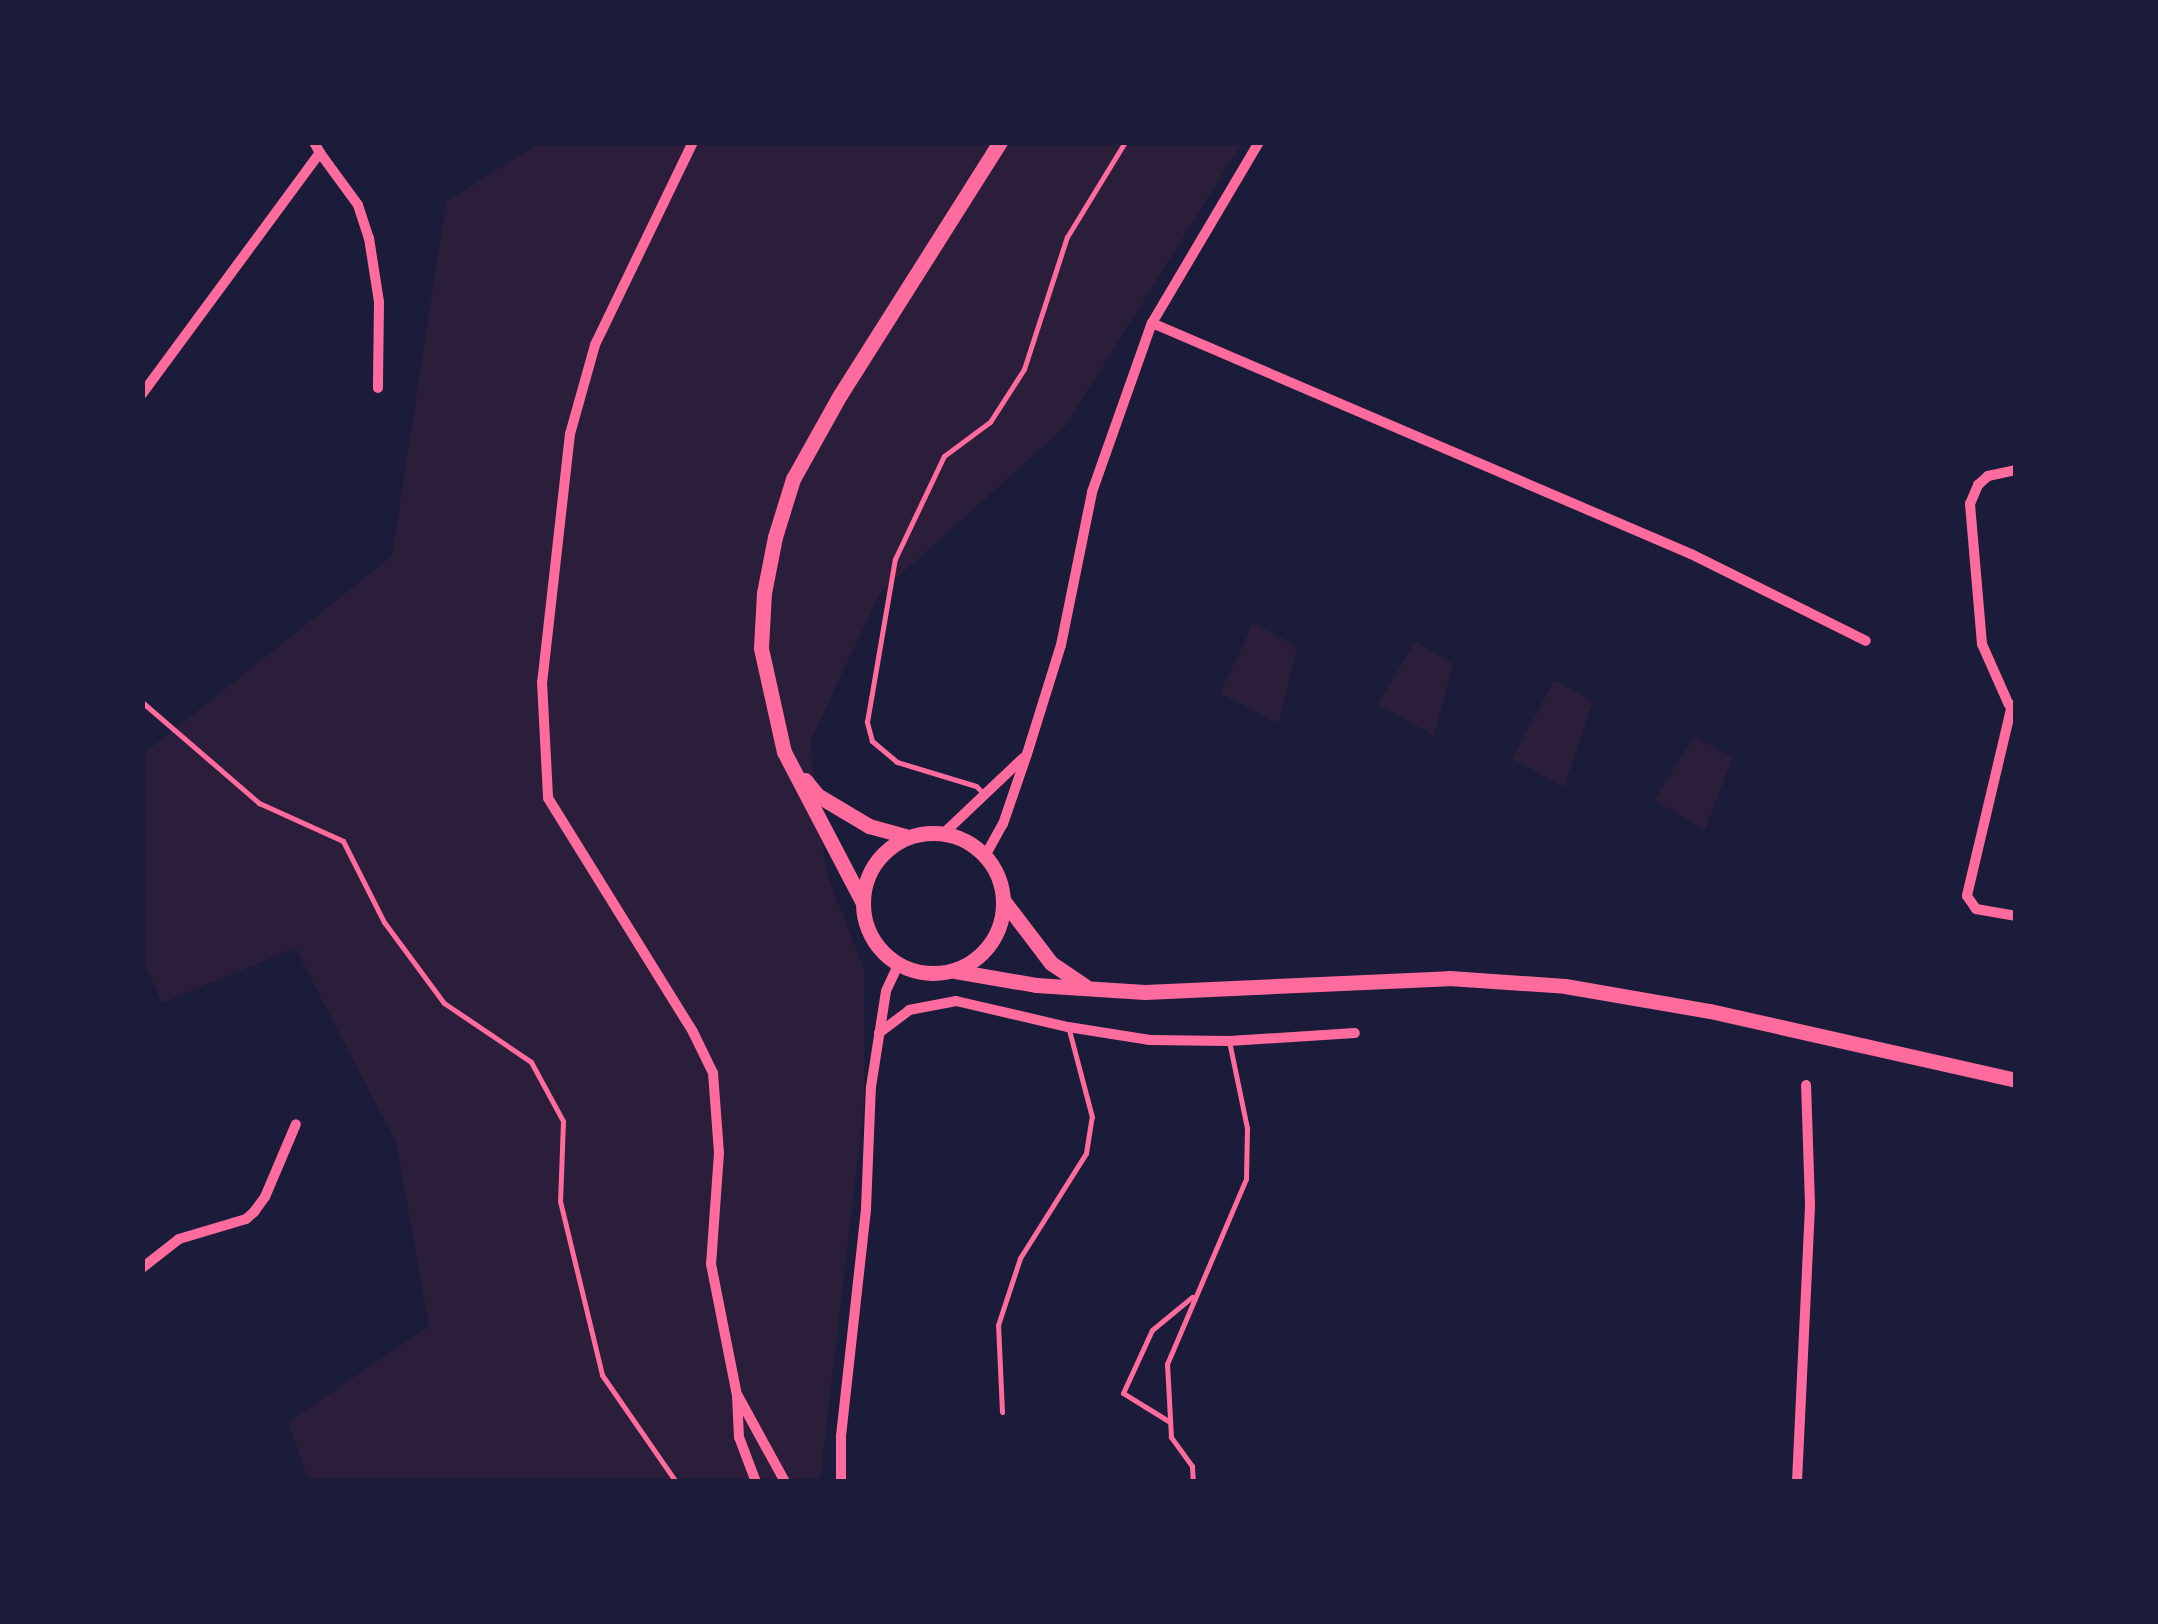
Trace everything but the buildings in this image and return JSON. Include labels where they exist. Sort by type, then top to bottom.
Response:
[{"type":"main road","points":[[1000,142],[840,395],[793,480],[764,593],[761,648],[784,752],[862,901],[872,938],[898,965],[926,974],[955,971],[1036,985],[1146,992],[1449,978],[1565,986],[1710,1011],[2016,1080]]},
{"type":"main road","points":[[784,752],[817,796],[869,826],[909,837],[943,834],[966,841],[985,856],[998,876],[1004,900],[1051,963],[1085,986]]},
{"type":"main road","points":[[862,901],[868,874],[885,851],[909,837]]},
{"type":"main road","points":[[955,971],[981,955],[998,930],[1004,900]]},
{"type":"street","points":[[693,142],[595,345],[570,434],[542,682],[548,798],[694,1032],[713,1072],[720,1153],[711,1264],[737,1395],[739,1436],[756,1482]]},
{"type":"street","points":[[985,856],[1003,824],[1027,754],[1061,645],[1092,492],[1152,323],[1259,142]]},
{"type":"street","points":[[142,394],[317,148],[358,205],[369,238],[379,302],[378,388]]},
{"type":"street","points":[[1152,323],[1690,554],[1866,640]]},
{"type":"street","points":[[2016,470],[1988,476],[1978,484],[1970,512],[1982,644],[2012,704],[1966,896],[1976,908],[2016,916]]},
{"type":"street","points":[[943,834],[1027,754]]},
{"type":"street","points":[[841,1482],[841,1436],[866,1209],[871,1087],[886,991],[898,965]]},
{"type":"street","points":[[878,1034],[909,1010],[956,1000],[1068,1027],[1150,1040],[1229,1041],[1355,1033]]},
{"type":"street","points":[[1797,1482],[1810,1204],[1806,1086]]},
{"type":"street","points":[[142,1268],[179,1239],[246,1219],[254,1212],[265,1197],[296,1124]]},
{"type":"street","points":[[737,1395],[760,1430],[784,1482]]},
{"type":"lane","points":[[986,796],[976,786],[897,762],[872,741],[866,722],[895,559],[944,456],[990,422],[1024,370],[1067,237],[1125,142]]},
{"type":"lane","points":[[1002,1412],[998,1325],[1020,1258],[1086,1152],[1092,1117],[1068,1027]]},
{"type":"lane","points":[[1193,1482],[1192,1466],[1171,1437],[1167,1364],[1246,1178],[1247,1128],[1229,1041]]},
{"type":"lane","points":[[1170,1422],[1123,1393],[1152,1330],[1194,1295]]},
{"type":"path","points":[[142,702],[258,803],[342,842],[384,922],[444,1003],[531,1062],[564,1121],[560,1201],[602,1375],[676,1482]]},
{"type":"shaded area","points":[[539,143],[1242,143],[1065,427],[880,593],[810,742],[826,872],[864,969],[864,1105],[820,1481],[309,1481],[288,1422],[429,1326],[396,1142],[295,948],[162,1003],[143,961],[143,754],[392,556],[446,202]]},
{"type":"shaded area","points":[[1253,623],[1297,646],[1279,724],[1220,693]]},
{"type":"shaded area","points":[[1415,641],[1453,664],[1434,736],[1378,704]]},
{"type":"shaded area","points":[[1554,680],[1593,702],[1564,787],[1512,759]]},
{"type":"shaded area","points":[[1694,737],[1733,757],[1705,830],[1654,800]]}]
